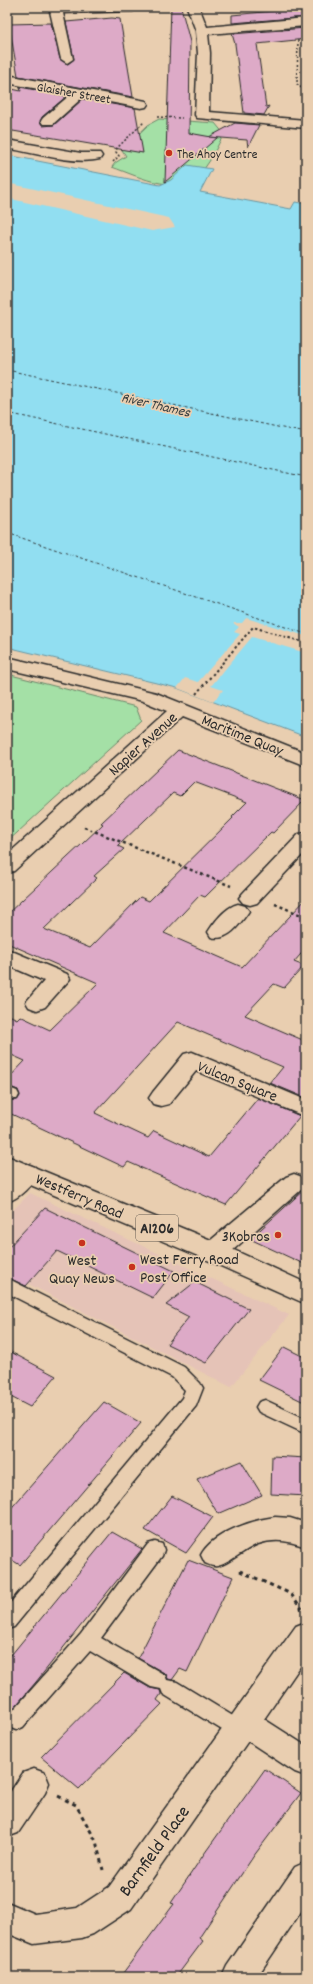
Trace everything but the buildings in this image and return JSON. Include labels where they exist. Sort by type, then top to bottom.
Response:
[{"type":"street","points":[[67,59],[56,9],[133,7]]},
{"type":"street","points":[[193,7],[202,31],[204,53],[202,115],[306,124]]},
{"type":"street","points":[[202,31],[297,22]]},
{"type":"street","name":"Glaisher Street","points":[[7,79],[141,104]]},
{"type":"street","points":[[48,121],[80,93]]},
{"type":"street","points":[[7,144],[81,157],[95,156]]},
{"type":"street","name":"Napier Avenue","points":[[7,663],[149,697],[180,709],[59,817],[7,866]]},
{"type":"street","name":"Maritime Quay","points":[[180,709],[306,760]]},
{"type":"street","points":[[219,932],[306,839]]},
{"type":"street","points":[[7,956],[59,979],[37,1002]]},
{"type":"street","name":"Vulcan Square","points":[[161,1098],[192,1060],[306,1109]]},
{"type":"street","points":[[7,1194],[17,1169]]},
{"type":"street","name":"Westferry Road","points":[[17,1169],[214,1252],[306,1294]]},
{"type":"street","points":[[214,1252],[294,1183]]},
{"type":"street","points":[[215,1555],[236,1540],[261,1531],[285,1528],[306,1535]]},
{"type":"street","name":"Barnfield Place","points":[[7,1918],[34,1929],[82,1923],[120,1898],[306,1635]]},
{"type":"street","points":[[242,1726],[306,1762]]},
{"type":"street","points":[[7,1823],[34,1783]]},
{"type":"street","points":[[238,1977],[306,1877]]},
{"type":"lane","points":[[7,1285],[178,1372],[194,1388],[190,1401],[10,1612]]},
{"type":"lane","points":[[265,1407],[306,1427]]},
{"type":"lane","points":[[16,1721],[88,1640],[155,1550]]},
{"type":"lane","points":[[88,1640],[164,1685],[242,1726]]},
{"type":"path","points":[[297,22],[297,84],[306,92]]},
{"type":"path","points":[[154,117],[163,116],[193,119],[202,115]]},
{"type":"path","points":[[110,164],[119,156],[116,152],[117,148],[146,119]]},
{"type":"path","points":[[180,709],[195,695],[253,627],[306,643]]},
{"type":"path","points":[[59,817],[247,901],[306,916]]},
{"type":"path","points":[[215,1555],[214,1559],[291,1594],[306,1614]]},
{"type":"path","points":[[34,1783],[76,1805],[96,1841],[112,1903]]},
{"type":"shaded area","points":[[30,1193],[289,1315],[231,1387],[7,1273],[7,1216]]},
{"type":"green space","name":"The Ahoy Centre","points":[[159,119],[215,123],[224,134],[207,165],[195,178],[184,183],[160,183],[135,176],[112,167],[115,163],[126,156],[122,150],[148,125]]},
{"type":"green space","points":[[7,674],[136,707],[141,720],[7,842]]},
{"type":"water","name":"River Thames","points":[[7,155],[160,185],[171,180],[187,165],[212,169],[200,192],[291,209],[295,202],[306,204],[306,737],[177,688],[7,647]]},
{"type":"pier","points":[[7,183],[169,218],[175,227],[152,231],[7,198]]},
{"type":"pier","points":[[246,618],[306,636],[306,653],[252,637],[211,686],[223,690],[213,702],[177,688],[185,678],[198,682],[240,634],[234,632],[239,627],[233,623],[242,623]]},
{"type":"ferry route","points":[[7,370],[306,433]]},
{"type":"ferry route","points":[[7,413],[306,477]]},
{"type":"ferry route","points":[[7,533],[306,634]]},
{"type":"place","name":"The Ahoy Centre","points":[[169,153]]},
{"type":"place","name":"3Kobros","points":[[278,1235]]},
{"type":"place","name":"West Quay News","points":[[82,1243]]},
{"type":"place","name":"West Ferry Road Post Office","points":[[132,1267]]}]
